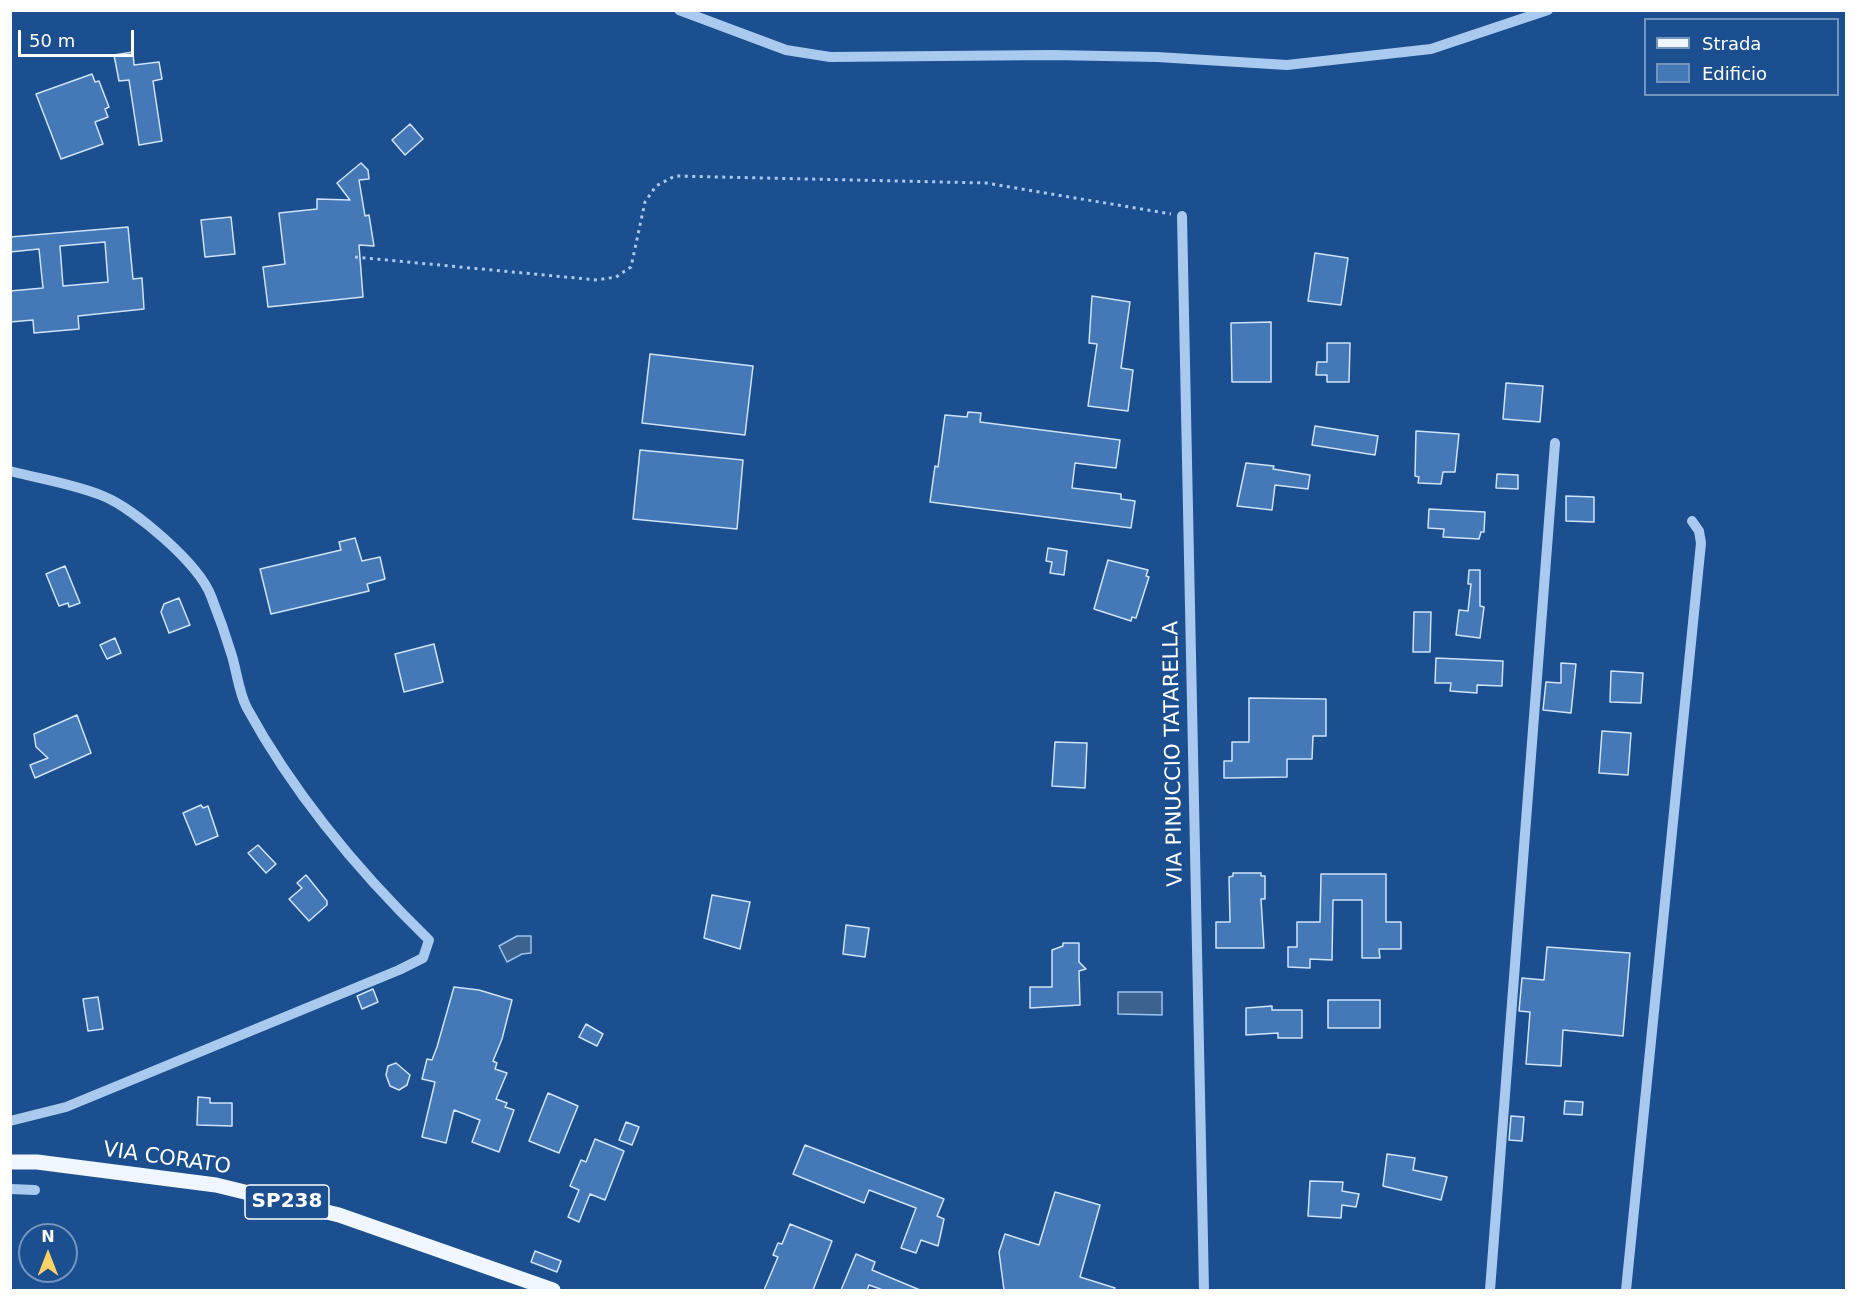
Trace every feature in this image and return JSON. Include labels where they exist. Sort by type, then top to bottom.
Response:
[{"type":"main road","name":"VIA CORATO","points":[[10,1162],[37,1162],[216,1185],[339,1215],[554,1290]]},
{"type":"street","points":[[679,10],[786,50],[830,57],[1064,55],[1157,57],[1287,65],[1431,49],[1548,10]]},
{"type":"street","name":"VIA PINUCCIO TATARELLA","points":[[1182,216],[1204,1290]]},
{"type":"street","points":[[1490,1290],[1555,443]]},
{"type":"street","points":[[10,471],[103,496],[143,520],[180,554],[210,592],[231,652],[246,706],[273,752],[317,814],[386,899],[429,940],[423,958],[399,970],[66,1107],[10,1121]]},
{"type":"street","points":[[1626,1290],[1701,543],[1699,531],[1692,521]]},
{"type":"street","points":[[10,1189],[35,1190]]},
{"type":"path","points":[[355,257],[597,280],[616,277],[630,267],[645,202],[656,186],[675,176],[986,183],[1182,216]]},
{"type":"water","points":[[517,936],[531,936],[531,953],[522,954],[507,962],[499,946]]},
{"type":"water","points":[[1118,992],[1162,992],[1162,1015],[1118,1014]]},
{"type":"building","points":[[133,52],[134,65],[159,62],[162,79],[153,81],[162,141],[139,145],[129,80],[119,81],[114,55]]},
{"type":"building","points":[[92,74],[95,82],[99,81],[109,107],[105,109],[108,117],[95,122],[103,144],[61,159],[36,94]]},
{"type":"building","points":[[410,124],[423,139],[405,155],[392,140]]},
{"type":"building","points":[[361,163],[368,170],[369,179],[359,180],[365,216],[369,215],[374,246],[359,245],[363,297],[268,307],[263,267],[285,264],[279,213],[317,209],[317,199],[350,200],[337,183]]},
{"type":"building","points":[[231,217],[235,254],[205,257],[201,220]]},
{"type":"building","points":[[128,227],[133,279],[142,278],[144,309],[78,316],[79,329],[34,333],[33,320],[10,322],[10,291],[43,288],[39,249],[10,252],[10,237]],"holes":[[[105,242],[108,282],[63,286],[60,246]]]},
{"type":"building","points":[[1315,253],[1348,258],[1341,305],[1308,301]]},
{"type":"building","points":[[1092,296],[1130,302],[1121,368],[1133,370],[1128,411],[1088,406],[1097,344],[1089,343]]},
{"type":"building","points":[[1271,322],[1271,382],[1232,382],[1231,323]]},
{"type":"building","points":[[1327,343],[1350,343],[1349,382],[1327,382],[1327,375],[1316,375],[1317,362],[1327,362]]},
{"type":"building","points":[[650,354],[753,366],[745,435],[642,423]]},
{"type":"building","points":[[1506,383],[1543,386],[1540,422],[1503,419]]},
{"type":"building","points":[[968,412],[981,413],[980,422],[1120,440],[1116,468],[1075,463],[1072,488],[1121,494],[1121,499],[1135,501],[1131,528],[930,502],[935,466],[938,467],[945,415],[967,417]]},
{"type":"building","points":[[1315,426],[1378,436],[1375,455],[1312,445]]},
{"type":"building","points":[[1416,431],[1459,434],[1455,472],[1443,472],[1441,484],[1418,483],[1419,477],[1415,476]]},
{"type":"building","points":[[640,450],[743,460],[737,529],[633,519]]},
{"type":"building","points":[[1246,463],[1274,466],[1273,469],[1310,475],[1308,489],[1275,485],[1272,510],[1237,506]]},
{"type":"building","points":[[1497,474],[1518,475],[1518,489],[1496,488]]},
{"type":"building","points":[[1566,496],[1594,497],[1594,522],[1566,521]]},
{"type":"building","points":[[1429,509],[1485,512],[1484,532],[1481,532],[1479,539],[1443,537],[1444,529],[1428,528]]},
{"type":"building","points":[[355,538],[362,561],[380,557],[385,579],[367,584],[369,591],[271,614],[260,569],[341,550],[339,542]]},
{"type":"building","points":[[1048,548],[1067,551],[1064,575],[1050,573],[1052,562],[1046,561]]},
{"type":"building","points":[[1108,560],[1148,570],[1146,576],[1149,577],[1136,618],[1132,617],[1131,621],[1094,609]]},
{"type":"building","points":[[65,566],[80,603],[69,607],[68,603],[59,606],[46,574]]},
{"type":"building","points":[[1469,570],[1480,570],[1480,606],[1484,607],[1480,638],[1456,635],[1459,610],[1468,611],[1471,584],[1468,584]]},
{"type":"building","points":[[179,598],[190,625],[169,633],[161,612],[164,604]]},
{"type":"building","points":[[1414,612],[1431,612],[1430,652],[1413,652]]},
{"type":"building","points":[[115,638],[121,653],[107,659],[100,645]]},
{"type":"building","points":[[434,644],[443,682],[404,692],[395,654]]},
{"type":"building","points":[[1436,658],[1503,661],[1502,686],[1477,685],[1477,693],[1450,691],[1451,683],[1435,683]]},
{"type":"building","points":[[1561,663],[1576,664],[1571,713],[1543,710],[1546,682],[1561,683]]},
{"type":"building","points":[[1611,671],[1643,673],[1641,703],[1610,702]]},
{"type":"building","points":[[1249,698],[1326,699],[1326,736],[1313,736],[1312,759],[1287,759],[1287,777],[1224,778],[1224,761],[1232,761],[1232,742],[1249,742]]},
{"type":"building","points":[[77,715],[91,753],[35,778],[30,765],[48,758],[36,747],[34,734]]},
{"type":"building","points":[[1602,731],[1631,733],[1628,775],[1599,773]]},
{"type":"building","points":[[1055,742],[1087,743],[1085,788],[1052,786]]},
{"type":"building","points":[[201,805],[203,808],[208,806],[218,836],[196,845],[183,813]]},
{"type":"building","points":[[258,845],[276,864],[266,873],[248,853]]},
{"type":"building","points":[[1233,873],[1261,873],[1261,876],[1265,876],[1265,899],[1261,899],[1264,948],[1216,948],[1216,922],[1230,922],[1229,877],[1233,876]]},
{"type":"building","points":[[1321,874],[1386,874],[1386,922],[1401,922],[1401,949],[1379,949],[1380,958],[1362,958],[1362,900],[1333,900],[1332,960],[1310,959],[1310,968],[1288,967],[1288,947],[1297,947],[1297,922],[1320,922]]},
{"type":"building","points":[[306,875],[327,901],[327,905],[309,921],[289,899],[302,888],[297,883]]},
{"type":"building","points":[[712,895],[750,902],[740,949],[704,938]]},
{"type":"building","points":[[846,925],[869,928],[865,957],[843,954]]},
{"type":"building","points":[[1063,943],[1079,943],[1079,962],[1086,969],[1079,971],[1080,1005],[1030,1008],[1030,987],[1052,987],[1052,950],[1063,946]]},
{"type":"building","points":[[1547,947],[1630,953],[1623,1036],[1563,1030],[1561,1066],[1526,1064],[1530,1012],[1519,1011],[1522,978],[1544,980]]},
{"type":"building","points":[[454,987],[479,990],[512,1000],[502,1039],[493,1061],[497,1063],[495,1069],[507,1073],[496,1099],[507,1103],[505,1107],[514,1110],[499,1152],[472,1142],[480,1120],[454,1110],[446,1143],[422,1137],[435,1082],[422,1079],[427,1059],[432,1060],[437,1047]]},
{"type":"building","points":[[373,989],[378,1002],[362,1009],[357,996]]},
{"type":"building","points":[[98,997],[103,1029],[88,1031],[83,999]]},
{"type":"building","points":[[1328,1000],[1380,1000],[1380,1028],[1328,1028]]},
{"type":"building","points":[[1272,1006],[1272,1010],[1302,1010],[1302,1038],[1278,1038],[1278,1033],[1246,1035],[1246,1008]]},
{"type":"building","points":[[586,1024],[603,1034],[597,1046],[579,1037]]},
{"type":"building","points":[[396,1063],[410,1075],[407,1085],[399,1090],[390,1086],[386,1075],[388,1066]]},
{"type":"building","points":[[548,1093],[578,1106],[559,1153],[529,1141]]},
{"type":"building","points":[[198,1097],[210,1098],[210,1103],[232,1103],[232,1126],[197,1125]]},
{"type":"building","points":[[1565,1101],[1583,1102],[1582,1115],[1564,1114]]},
{"type":"building","points":[[1511,1116],[1524,1117],[1522,1141],[1509,1140]]},
{"type":"building","points":[[626,1122],[639,1127],[632,1145],[619,1140]]},
{"type":"building","points":[[595,1139],[624,1151],[605,1200],[590,1194],[579,1222],[568,1217],[579,1190],[570,1186],[581,1160],[586,1162]]},
{"type":"building","points":[[805,1145],[944,1199],[937,1216],[944,1219],[938,1246],[921,1240],[916,1253],[901,1248],[916,1208],[869,1190],[864,1203],[793,1174]]},
{"type":"building","points":[[1387,1154],[1415,1158],[1413,1170],[1447,1177],[1441,1200],[1383,1186]]},
{"type":"building","points":[[1310,1181],[1343,1182],[1342,1191],[1359,1194],[1356,1207],[1342,1205],[1341,1218],[1308,1216]]},
{"type":"building","points":[[1055,1192],[1100,1205],[1080,1277],[1115,1288],[1114,1290],[1004,1290],[999,1252],[1005,1234],[1039,1245]]},
{"type":"building","points":[[790,1224],[832,1241],[813,1290],[764,1290],[778,1257],[773,1255],[778,1243],[782,1244]]},
{"type":"building","points":[[535,1251],[561,1261],[557,1272],[531,1262]]},
{"type":"building","points":[[856,1254],[875,1262],[872,1270],[920,1290],[883,1290],[869,1285],[867,1290],[841,1290]]}]
